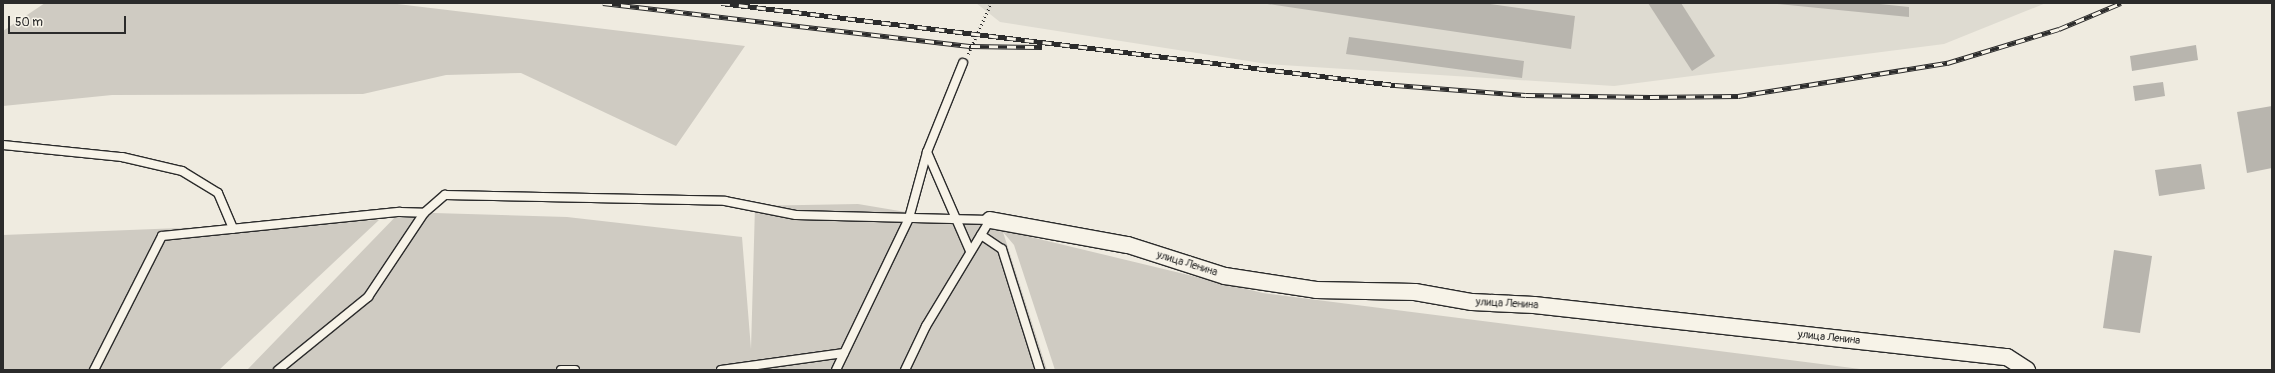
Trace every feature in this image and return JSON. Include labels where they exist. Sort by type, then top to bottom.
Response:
[{"type":"street","name":"улица Ленина","points":[[990,220],[1128,245],[1225,276],[1316,290],[1414,292],[1472,302],[1534,305],[2007,357],[2027,370]]},
{"type":"lane","points":[[836,370],[909,218],[927,152],[963,63]]},
{"type":"lane","points":[[3,145],[122,157],[182,171],[218,193],[233,229]]},
{"type":"lane","points":[[927,152],[970,252]]},
{"type":"lane","points":[[278,370],[368,298],[424,213],[445,195],[725,201],[796,216],[956,218],[990,220],[926,326],[905,370]]},
{"type":"lane","points":[[94,370],[162,236],[424,213]]},
{"type":"lane","points":[[981,235],[1002,249],[1040,370]]},
{"type":"lane","points":[[720,370],[844,353]]},
{"type":"lane","points":[[561,370],[575,370]]},
{"type":"path","points":[[963,63],[991,3]]},
{"type":"shaded area","points":[[45,3],[389,3],[745,46],[676,146],[521,73],[446,75],[363,94],[112,95],[3,106],[3,31]]},
{"type":"shaded area","points":[[976,3],[2046,3],[1944,44],[1614,86],[1267,64],[1000,22]]},
{"type":"shaded area","points":[[858,204],[977,224],[1263,293],[1868,370],[1055,370],[1014,245],[1003,232],[1047,370],[247,370],[400,212],[567,217],[742,237],[751,349],[755,206]]},
{"type":"shaded area","points":[[379,220],[219,370],[3,370],[3,235]]},
{"type":"building","points":[[1261,3],[1483,3],[1575,16],[1571,49]]},
{"type":"building","points":[[1648,3],[1681,3],[1715,56],[1692,71]]},
{"type":"building","points":[[1768,3],[1870,3],[1909,7],[1909,17]]},
{"type":"building","points":[[1349,37],[1524,61],[1522,78],[1346,54]]},
{"type":"building","points":[[2196,45],[2198,60],[2132,71],[2130,56]]},
{"type":"building","points":[[2163,82],[2165,96],[2135,101],[2133,86]]},
{"type":"building","points":[[2272,106],[2272,168],[2247,173],[2237,112]]},
{"type":"building","points":[[2201,164],[2205,189],[2159,196],[2155,170]]},
{"type":"building","points":[[2114,250],[2152,256],[2140,333],[2103,328]]},
{"type":"railway","points":[[603,3],[971,46],[1042,47]]},
{"type":"railway","points":[[721,3],[1395,85],[1526,95],[1650,97],[1738,96],[1947,63],[2059,29],[2121,3]]}]
